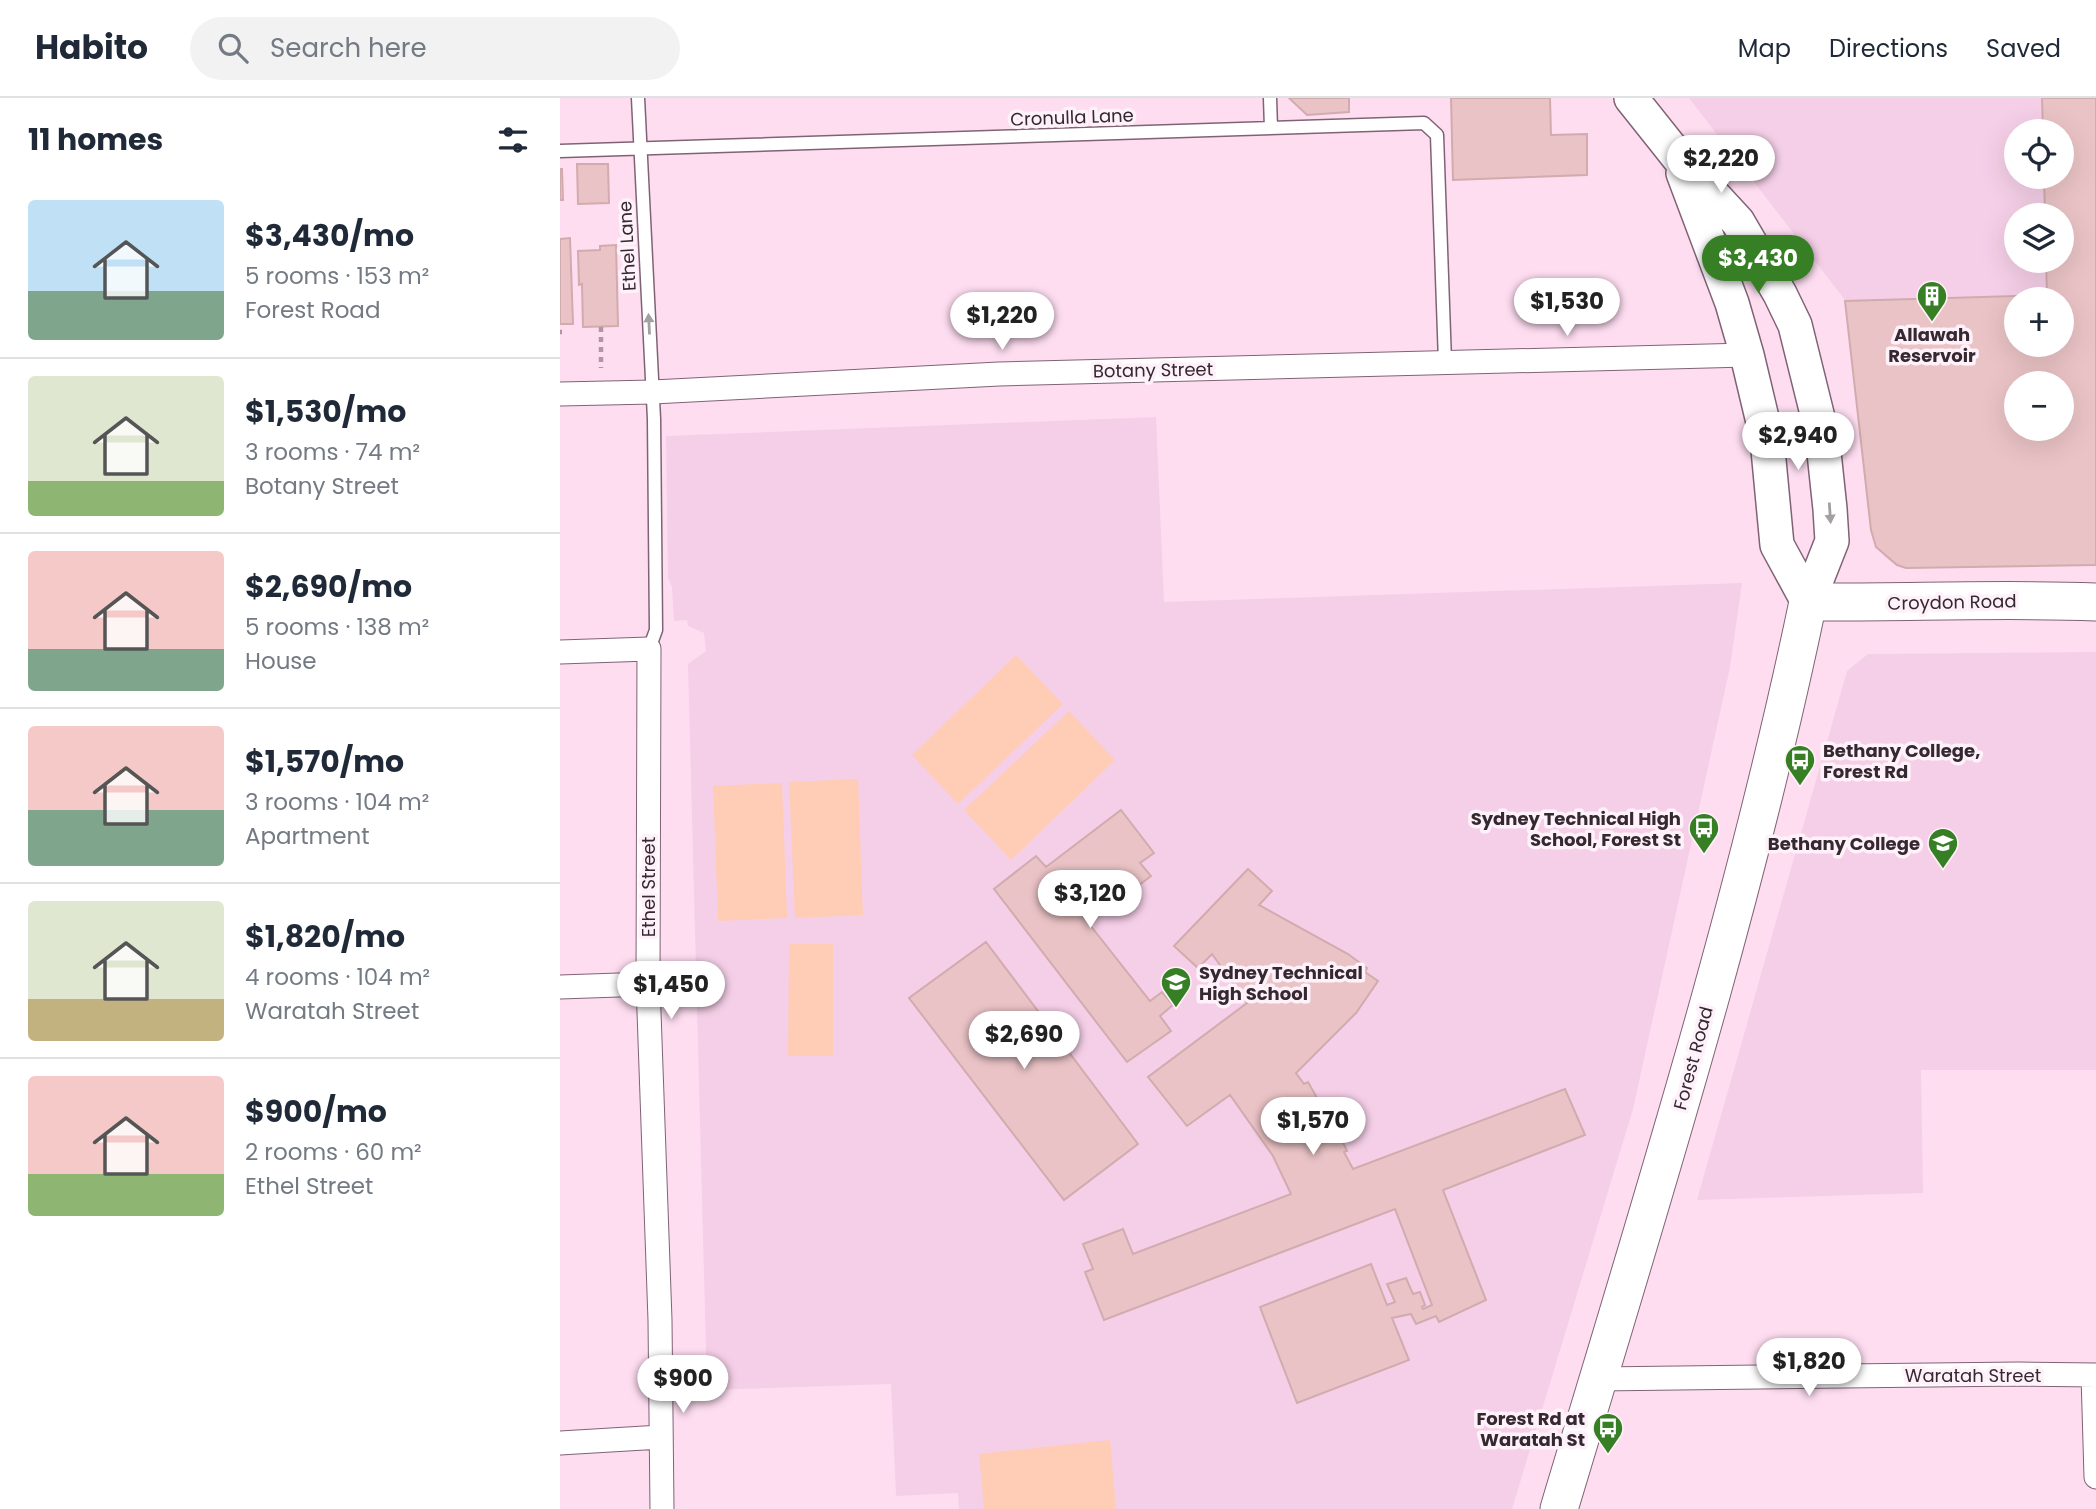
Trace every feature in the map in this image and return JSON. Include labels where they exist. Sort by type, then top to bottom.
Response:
[{"type":"main road","name":"Forest Road","points":[[1559,1509],[1675,1126],[1770,774],[1808,602],[1832,541],[1822,435],[1795,325],[1738,222],[1678,158],[1631,98]]},
{"type":"main road","name":"Forest Road","points":[[1678,158],[1732,303],[1747,355],[1767,439],[1777,545],[1808,602]]},
{"type":"main road","name":"Croydon Road","points":[[1808,602],[2096,601]]},
{"type":"street","name":"Botany Street","points":[[560,394],[653,392],[999,374],[1747,355]]},
{"type":"street","points":[[560,652],[649,649]]},
{"type":"street","name":"Ethel Street","points":[[649,649],[648,984],[659,1306],[662,1509]]},
{"type":"street","points":[[560,987],[648,984]]},
{"type":"street","points":[[2094,1375],[2096,1477]]},
{"type":"street","name":"Waratah Street","points":[[1598,1380],[2094,1375]]},
{"type":"street","points":[[560,1443],[661,1437]]},
{"type":"lane","name":"Ethel Lane","points":[[638,98],[653,392]]},
{"type":"lane","points":[[1270,98],[1271,128]]},
{"type":"lane","name":"Cronulla Lane","points":[[560,152],[1424,123],[1437,135],[1445,362]]},
{"type":"lane","name":"Ethel Street","points":[[649,649],[656,630],[653,392]]},
{"type":"path","points":[[601,327],[601,394]]},
{"type":"shaded area","points":[[1689,98],[2096,98],[2096,565],[1911,568],[1895,564],[1886,558],[1877,548],[1871,532],[1845,300]]},
{"type":"shaded area","name":"Sydney Technical High School","points":[[1156,417],[1164,602],[1742,583],[1730,667],[1633,1109],[1512,1509],[959,1509],[958,1493],[896,1496],[891,1384],[707,1390],[688,664],[706,651],[704,633],[688,626],[687,620],[674,621],[672,587],[668,578],[666,436]]},
{"type":"shaded area","name":"Bethany College","points":[[2096,652],[2096,1070],[1921,1070],[1923,1193],[1697,1200],[1847,671],[1868,654]]},
{"type":"shaded area","points":[[1016,655],[1063,704],[958,804],[912,755]]},
{"type":"shaded area","points":[[1069,711],[1115,760],[1011,860],[964,810]]},
{"type":"shaded area","points":[[858,779],[863,915],[795,918],[789,782]]},
{"type":"shaded area","points":[[782,783],[787,918],[718,921],[713,786]]},
{"type":"shaded area","points":[[789,944],[833,944],[833,1056],[788,1056]]},
{"type":"shaded area","points":[[1110,1440],[1116,1509],[984,1509],[979,1454]]},
{"type":"building","points":[[1289,98],[1349,98],[1349,112],[1307,115]]},
{"type":"building","points":[[1451,98],[1550,98],[1551,135],[1587,134],[1587,175],[1453,180]]},
{"type":"building","name":"Allawah Reservoir","points":[[2042,98],[2096,98],[2096,565],[1906,568],[1897,565],[1876,547],[1871,530],[1845,301],[2004,296],[2004,357],[2074,357],[2074,287],[2047,287],[2046,273],[2074,273],[2074,203],[2045,203],[2044,189],[2074,189],[2074,119],[2043,119]]},
{"type":"building","points":[[577,164],[608,164],[609,203],[578,204]]},
{"type":"building","points":[[562,169],[563,200],[560,200]]},
{"type":"building","points":[[570,238],[573,324],[560,324],[560,239]]},
{"type":"building","points":[[616,245],[618,326],[583,327],[578,251],[600,250],[600,246]]},
{"type":"building","points":[[1121,810],[1154,853],[1140,863],[1151,876],[1138,886],[1126,874],[1079,911],[1150,1001],[1162,992],[1173,1005],[1160,1016],[1171,1031],[1127,1062],[994,889],[1036,856],[1046,867]]},
{"type":"building","points":[[1248,869],[1272,891],[1259,905],[1348,954],[1367,968],[1365,972],[1378,981],[1356,1013],[1296,1073],[1304,1084],[1308,1082],[1321,1105],[1332,1098],[1345,1120],[1335,1126],[1353,1169],[1565,1089],[1585,1135],[1443,1190],[1486,1300],[1439,1322],[1436,1316],[1416,1324],[1411,1314],[1392,1318],[1409,1360],[1297,1403],[1260,1307],[1371,1264],[1387,1305],[1395,1302],[1387,1284],[1406,1278],[1413,1294],[1420,1292],[1425,1305],[1423,1309],[1432,1305],[1395,1209],[1104,1320],[1085,1272],[1093,1269],[1083,1244],[1123,1229],[1133,1254],[1291,1194],[1273,1156],[1230,1095],[1187,1126],[1148,1077],[1247,1003],[1212,954],[1198,968],[1174,946]]},
{"type":"building","points":[[986,942],[1138,1144],[1064,1200],[909,998]]},
{"type":"place","name":"Allawah Reservoir","points":[[1932,323]]},
{"type":"place","name":"Bethany College, Forest Rd","points":[[1800,787]]},
{"type":"place","name":"Sydney Technical High School, Forest St","points":[[1704,855]]},
{"type":"place","name":"Bethany College","points":[[1943,870]]},
{"type":"place","name":"Sydney Technical High School","points":[[1176,1009]]},
{"type":"place","name":"Forest Rd at Waratah St","points":[[1608,1455]]}]
